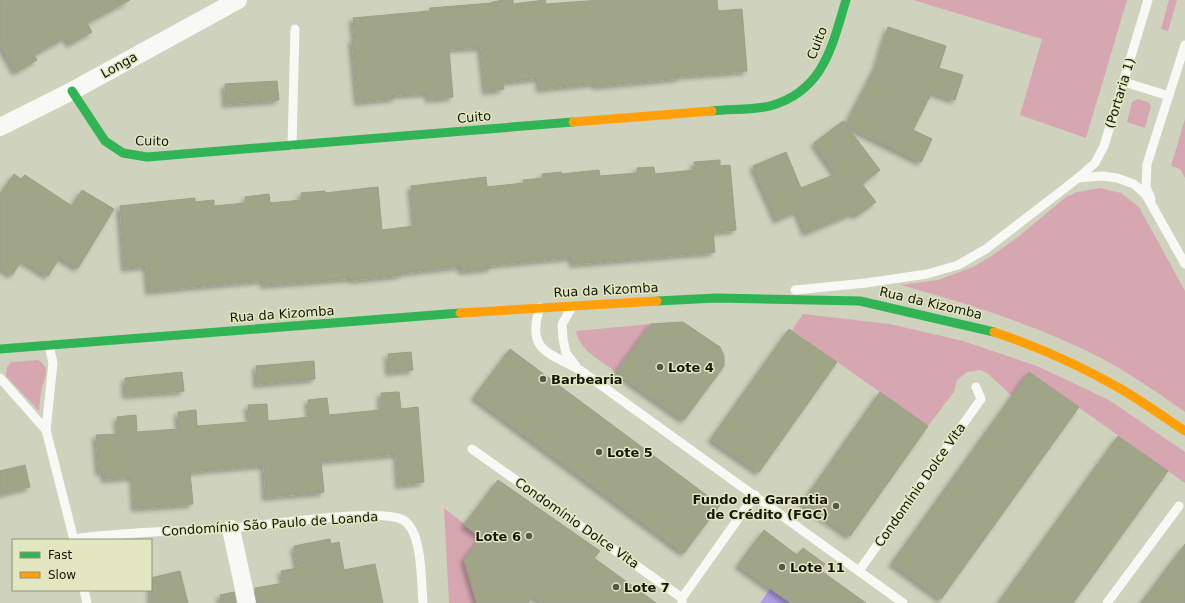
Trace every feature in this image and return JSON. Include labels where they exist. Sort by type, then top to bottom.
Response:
[{"type":"main road","name":"Cuito","points":[[72,91],[105,141],[122,153],[147,157],[769,106],[794,97],[812,83],[827,60],[846,0]]},
{"type":"main road","name":"Rua da Kizomba","points":[[0,349],[573,305],[716,298],[860,301],[987,329],[1033,345],[1079,366],[1124,390],[1185,431]]},
{"type":"street","name":"Longa","points":[[0,127],[72,91],[238,0]]},
{"type":"street","points":[[230,528],[247,603]]},
{"type":"lane","name":"(Portaria 1)","points":[[716,298],[866,283],[927,274],[958,265],[986,249],[1078,178],[1095,163],[1104,146],[1148,0]]},
{"type":"lane","points":[[292,146],[295,29]]},
{"type":"lane","points":[[1155,209],[1146,187],[1147,164],[1185,45]]},
{"type":"lane","points":[[1124,82],[1169,96]]},
{"type":"lane","points":[[1078,178],[1102,176],[1117,178],[1134,184],[1146,196],[1155,209],[1185,264]]},
{"type":"lane","points":[[573,305],[562,324],[563,339],[566,353],[580,370]]},
{"type":"lane","points":[[540,307],[535,323],[535,336],[542,349],[580,370],[903,603]]},
{"type":"lane","name":"Condomínio São Paulo de Loanda","points":[[49,345],[52,363],[46,430],[74,539],[103,534],[230,528],[359,516],[387,515],[404,520],[413,532],[418,547],[423,603]]},
{"type":"lane","name":"Condomínio São Paulo de Loanda","points":[[0,378],[46,430]]},
{"type":"lane","name":"Condomínio Dolce Vita","points":[[859,571],[981,399],[976,387]]},
{"type":"lane","name":"Condomínio Dolce Vita","points":[[472,449],[682,601],[755,496]]},
{"type":"lane","points":[[1107,603],[1179,506]]},
{"type":"lane","points":[[84,591],[87,603]]},
{"type":"shaded area","points":[[913,0],[1127,0],[1086,138],[1020,115],[1042,39]]},
{"type":"shaded area","points":[[1169,0],[1177,0],[1168,31],[1161,29]]},
{"type":"shaded area","points":[[1138,99],[1148,102],[1151,106],[1145,128],[1127,122],[1132,102]]},
{"type":"shaded area","points":[[1185,119],[1185,178],[1180,169],[1171,166]]},
{"type":"shaded area","points":[[1100,188],[1121,193],[1139,207],[1185,291],[1185,412],[1125,372],[1087,351],[1019,322],[901,285],[938,280],[973,267],[1018,237],[1066,197],[1077,192]]},
{"type":"shaded area","points":[[803,314],[890,324],[963,341],[1037,366],[1109,400],[1185,452],[1185,483],[1029,372],[1012,396],[987,373],[980,370],[967,372],[957,380],[954,392],[928,426],[792,330]]},
{"type":"shaded area","points":[[651,324],[616,372],[586,350],[578,338],[576,331]]},
{"type":"shaded area","points":[[38,360],[45,366],[46,369],[39,411],[6,376],[7,367],[11,362]]},
{"type":"shaded area","points":[[444,508],[481,537],[470,551],[528,603],[449,603]]},
{"type":"shaded area","points":[[770,589],[791,603],[760,603]]},
{"type":"building","points":[[0,0],[130,0],[87,23],[92,32],[70,44],[66,37],[34,55],[37,60],[16,72],[0,44]]},
{"type":"building","points":[[504,0],[513,0],[513,4],[545,0],[546,4],[601,0],[717,0],[718,11],[742,9],[747,71],[679,76],[680,78],[596,86],[596,83],[540,89],[539,78],[503,82],[504,89],[486,91],[481,47],[449,49],[453,97],[429,99],[428,93],[395,95],[395,98],[358,102],[352,40],[355,40],[353,18],[430,11],[430,8],[492,3]]},
{"type":"building","points":[[888,27],[946,46],[939,68],[963,75],[955,100],[932,92],[913,130],[932,139],[921,162],[846,125],[880,170],[862,184],[876,202],[856,216],[853,213],[806,233],[797,211],[777,220],[753,166],[786,152],[801,188],[836,174],[814,143],[843,121],[846,124],[876,66]]},
{"type":"building","points":[[277,81],[279,100],[226,104],[225,84]]},
{"type":"building","points":[[720,160],[720,166],[730,165],[736,230],[713,232],[715,252],[573,264],[572,257],[491,265],[491,268],[462,271],[461,266],[401,273],[402,275],[353,280],[353,278],[264,285],[264,280],[149,291],[147,266],[125,268],[120,206],[195,198],[195,202],[214,200],[214,206],[246,203],[245,197],[269,194],[270,203],[302,200],[301,193],[325,191],[325,193],[378,187],[382,230],[415,226],[411,186],[486,177],[487,187],[524,183],[523,180],[543,178],[542,174],[561,172],[561,174],[599,170],[600,176],[637,173],[637,168],[654,167],[655,174],[695,170],[694,162]]},
{"type":"building","points":[[14,174],[21,179],[25,175],[72,206],[82,190],[114,209],[78,268],[60,257],[48,276],[22,260],[12,275],[0,267],[0,194]]},
{"type":"building","points":[[683,322],[720,347],[724,356],[724,366],[684,420],[616,372],[651,324]]},
{"type":"building","points":[[789,329],[837,362],[759,472],[711,439]]},
{"type":"building","name":"Lote 5","points":[[510,349],[720,505],[684,553],[474,397]]},
{"type":"building","points":[[411,352],[413,370],[389,372],[388,354]]},
{"type":"building","points":[[314,361],[315,379],[257,384],[256,366]]},
{"type":"building","points":[[182,372],[184,391],[126,395],[125,378]]},
{"type":"building","points":[[1029,372],[1079,407],[941,599],[892,563]]},
{"type":"building","points":[[399,392],[401,409],[418,407],[424,482],[399,485],[397,454],[321,461],[324,492],[266,497],[264,465],[218,469],[190,472],[193,504],[135,508],[133,477],[105,479],[104,471],[99,472],[96,435],[119,434],[117,417],[136,415],[137,432],[179,429],[178,412],[196,410],[197,426],[250,422],[248,405],[267,404],[268,421],[310,417],[308,400],[327,398],[329,415],[381,410],[381,393]]},
{"type":"building","points":[[880,392],[928,426],[850,536],[802,503]]},
{"type":"building","points":[[1118,436],[1168,471],[1073,603],[998,603]]},
{"type":"building","points":[[25,465],[30,487],[0,494],[0,471]]},
{"type":"building","points":[[498,480],[600,551],[594,558],[656,603],[542,603],[533,596],[528,603],[477,603],[464,559],[481,537],[464,525]]},
{"type":"building","name":"Lote 11","points":[[764,530],[797,555],[803,548],[825,564],[820,570],[866,603],[791,603],[738,565]]},
{"type":"building","points":[[330,539],[331,544],[339,542],[344,570],[375,564],[383,603],[257,603],[255,588],[284,583],[281,571],[298,568],[294,546]]},
{"type":"building","points":[[1185,544],[1185,603],[1141,603]]},
{"type":"building","points":[[180,571],[188,603],[151,603],[152,578]]},
{"type":"building","points":[[234,592],[236,603],[221,603],[220,595]]},
{"type":"traffic: fast","points":[[712,111],[770,106],[788,99],[803,90],[823,65],[836,34],[846,0]]},
{"type":"traffic: fast","points":[[72,91],[105,141],[123,153],[147,157],[573,122]]},
{"type":"traffic: fast","points":[[657,301],[716,298],[860,301],[994,332]]},
{"type":"traffic: fast","points":[[0,349],[460,313]]},
{"type":"traffic: slow","points":[[573,122],[712,111]]},
{"type":"traffic: slow","points":[[460,313],[657,301]]},
{"type":"traffic: slow","points":[[994,332],[1091,372],[1145,404],[1185,431]]},
{"type":"place","name":"Lote 4","points":[[660,367]]},
{"type":"place","name":"Barbearia","points":[[543,379]]},
{"type":"place","name":"Lote 5","points":[[599,452]]},
{"type":"place","name":"Fundo de Garantia de Crédito (FGC)","points":[[836,506]]},
{"type":"place","name":"Lote 6","points":[[529,536]]},
{"type":"place","name":"Lote 11","points":[[782,567]]},
{"type":"place","name":"Lote 7","points":[[616,587]]}]
